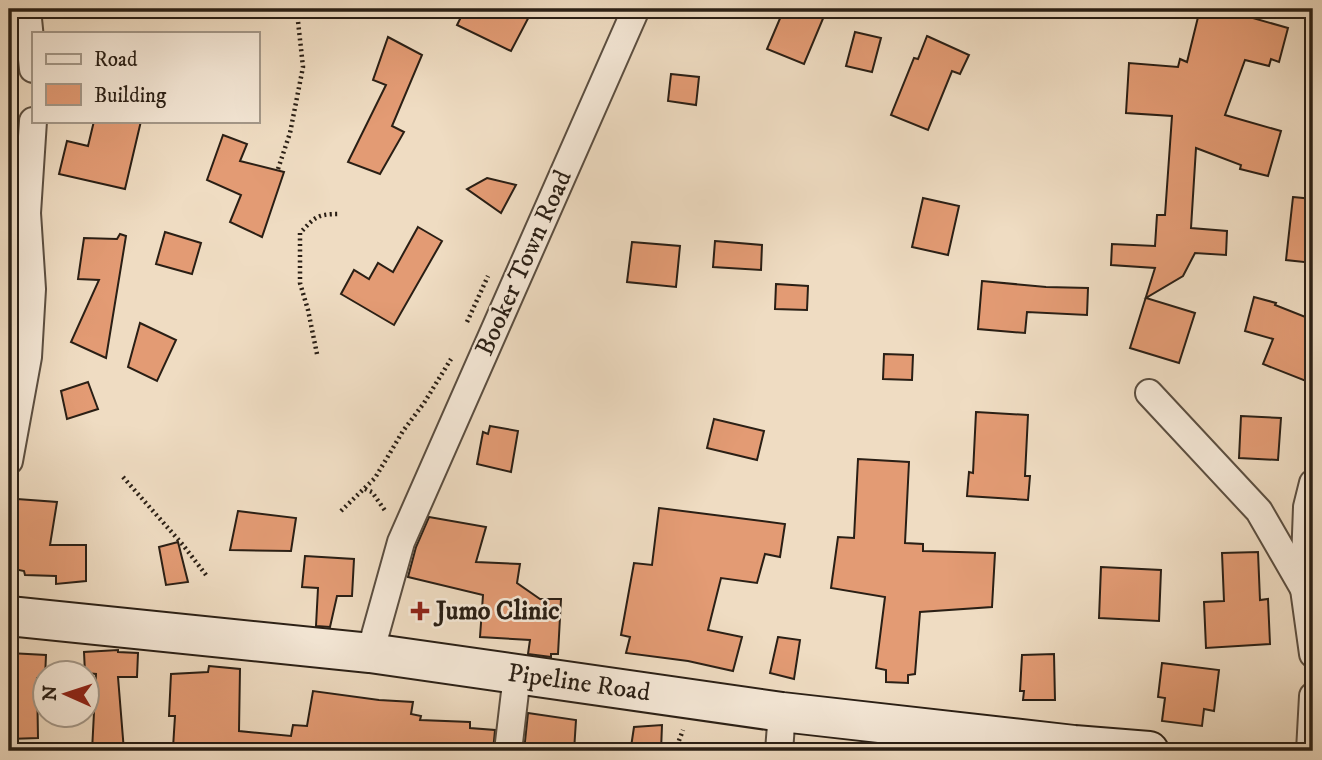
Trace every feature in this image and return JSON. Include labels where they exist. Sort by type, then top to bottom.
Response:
[{"type":"street","points":[[27,9],[32,59]]},
{"type":"street","name":"Booker Town Road","points":[[370,653],[401,542],[636,9]]},
{"type":"street","points":[[9,461],[28,357],[32,289],[27,213],[33,122]]},
{"type":"street","points":[[1149,393],[1259,511],[1304,589]]},
{"type":"street","points":[[1313,482],[1307,507],[1304,589],[1313,654]]},
{"type":"street","name":"Pipeline Road","points":[[9,616],[370,653],[782,712],[1149,751]]},
{"type":"street","points":[[508,751],[517,675]]},
{"type":"street","points":[[1310,751],[1313,696]]},
{"type":"street","points":[[779,751],[782,712]]},
{"type":"path","points":[[278,169],[290,133],[303,68],[297,12],[294,9]]},
{"type":"path","points":[[317,354],[300,284],[300,233],[315,217],[339,214]]},
{"type":"path","points":[[466,324],[491,271]]},
{"type":"path","points":[[341,511],[375,478],[403,431],[425,403],[456,348]]},
{"type":"path","points":[[123,477],[206,575]]},
{"type":"building","points":[[465,9],[533,9],[511,51],[457,25]]},
{"type":"building","points":[[784,9],[827,9],[804,64],[767,49]]},
{"type":"building","points":[[1200,9],[1240,9],[1239,14],[1288,28],[1279,62],[1271,59],[1269,66],[1245,60],[1225,115],[1281,131],[1268,176],[1240,169],[1241,165],[1196,148],[1191,228],[1227,231],[1226,255],[1195,253],[1183,276],[1146,298],[1195,313],[1179,363],[1130,348],[1155,268],[1111,265],[1112,244],[1155,246],[1157,215],[1165,215],[1172,116],[1126,113],[1129,63],[1178,67],[1180,59],[1187,62]]},
{"type":"building","points":[[855,32],[881,38],[872,72],[846,66]]},
{"type":"building","points":[[927,36],[969,55],[960,74],[952,71],[928,130],[891,115],[914,58],[918,59]]},
{"type":"building","points":[[388,37],[422,55],[392,126],[404,132],[380,174],[348,162],[386,85],[373,80]]},
{"type":"building","points":[[671,74],[699,77],[696,105],[668,101]]},
{"type":"building","points":[[94,122],[141,122],[125,189],[59,174],[67,141],[88,146]]},
{"type":"building","points":[[223,135],[247,144],[240,161],[284,172],[262,237],[230,222],[241,195],[207,180]]},
{"type":"building","points":[[487,178],[516,185],[501,213],[467,189]]},
{"type":"building","points":[[1293,197],[1313,199],[1313,263],[1286,260]]},
{"type":"building","points":[[923,198],[959,206],[948,255],[912,247]]},
{"type":"building","points":[[418,227],[442,241],[394,325],[341,294],[354,270],[369,279],[378,263],[393,272]]},
{"type":"building","points":[[165,232],[201,243],[192,274],[156,264]]},
{"type":"building","points":[[120,234],[126,236],[106,358],[71,342],[99,280],[78,279],[84,238],[117,239]]},
{"type":"building","points":[[715,241],[762,245],[761,270],[713,267]]},
{"type":"building","points":[[632,242],[680,246],[676,287],[627,282]]},
{"type":"building","points":[[982,281],[1088,288],[1087,315],[1027,312],[1025,333],[978,329]]},
{"type":"building","points":[[776,284],[808,286],[807,310],[775,309]]},
{"type":"building","points":[[1254,297],[1276,303],[1275,305],[1313,320],[1313,361],[1306,381],[1263,364],[1273,339],[1245,331]]},
{"type":"building","points":[[140,323],[176,340],[157,381],[128,367]]},
{"type":"building","points":[[884,354],[913,355],[912,380],[883,379]]},
{"type":"building","points":[[88,382],[98,409],[67,419],[61,391]]},
{"type":"building","points":[[976,412],[1028,415],[1025,476],[1030,476],[1028,500],[967,496],[969,472],[973,473]]},
{"type":"building","points":[[1241,416],[1281,418],[1278,460],[1239,458]]},
{"type":"building","points":[[714,419],[764,431],[757,460],[707,448]]},
{"type":"building","points":[[490,426],[518,431],[511,472],[477,464],[483,432],[488,434]]},
{"type":"building","points":[[858,459],[909,462],[905,543],[923,544],[923,551],[995,553],[992,607],[920,612],[915,674],[908,675],[908,683],[886,682],[886,670],[876,668],[885,597],[831,588],[838,537],[854,538]]},
{"type":"building","points":[[17,499],[57,502],[50,545],[86,545],[86,581],[56,584],[56,576],[25,575],[24,571],[9,568],[9,518],[14,519]]},
{"type":"building","points":[[659,508],[785,524],[780,557],[765,554],[757,583],[721,578],[708,630],[742,637],[733,671],[688,661],[626,653],[630,637],[621,635],[634,563],[652,565]]},
{"type":"building","points":[[238,511],[296,518],[291,551],[230,550]]},
{"type":"building","points":[[429,517],[486,527],[476,562],[520,564],[517,583],[540,599],[561,599],[558,654],[551,654],[551,657],[528,654],[530,640],[480,637],[483,595],[408,577],[416,547]]},
{"type":"building","points":[[178,542],[188,582],[166,585],[159,547]]},
{"type":"building","points":[[1258,552],[1260,600],[1268,599],[1270,644],[1206,648],[1204,602],[1224,601],[1222,553]]},
{"type":"building","points":[[305,556],[354,559],[352,596],[337,596],[330,627],[316,626],[318,588],[302,587]]},
{"type":"building","points":[[1101,567],[1161,570],[1159,621],[1099,618]]},
{"type":"building","points":[[778,637],[800,640],[794,679],[770,673]]},
{"type":"building","points":[[118,650],[138,653],[137,677],[118,677],[124,751],[92,751],[93,728],[102,728],[102,658],[84,658],[84,652]]},
{"type":"building","points":[[9,653],[46,655],[46,658],[32,658],[32,728],[38,728],[38,738],[9,739]]},
{"type":"building","points":[[1054,654],[1055,700],[1023,700],[1024,691],[1020,691],[1022,655]]},
{"type":"building","points":[[1162,663],[1219,670],[1214,711],[1204,709],[1202,726],[1162,721],[1165,698],[1158,697]]},
{"type":"building","points":[[209,666],[240,669],[239,731],[291,736],[293,725],[307,726],[313,691],[413,702],[411,714],[421,716],[420,720],[470,722],[470,728],[495,730],[493,751],[211,751],[211,745],[173,748],[175,716],[169,716],[171,674],[208,672]]},
{"type":"building","points":[[528,713],[576,720],[574,751],[524,751]]},
{"type":"building","points":[[662,725],[661,751],[631,747],[634,727]]},
{"type":"place","name":"Jumo Clinic","points":[[420,611]]}]
